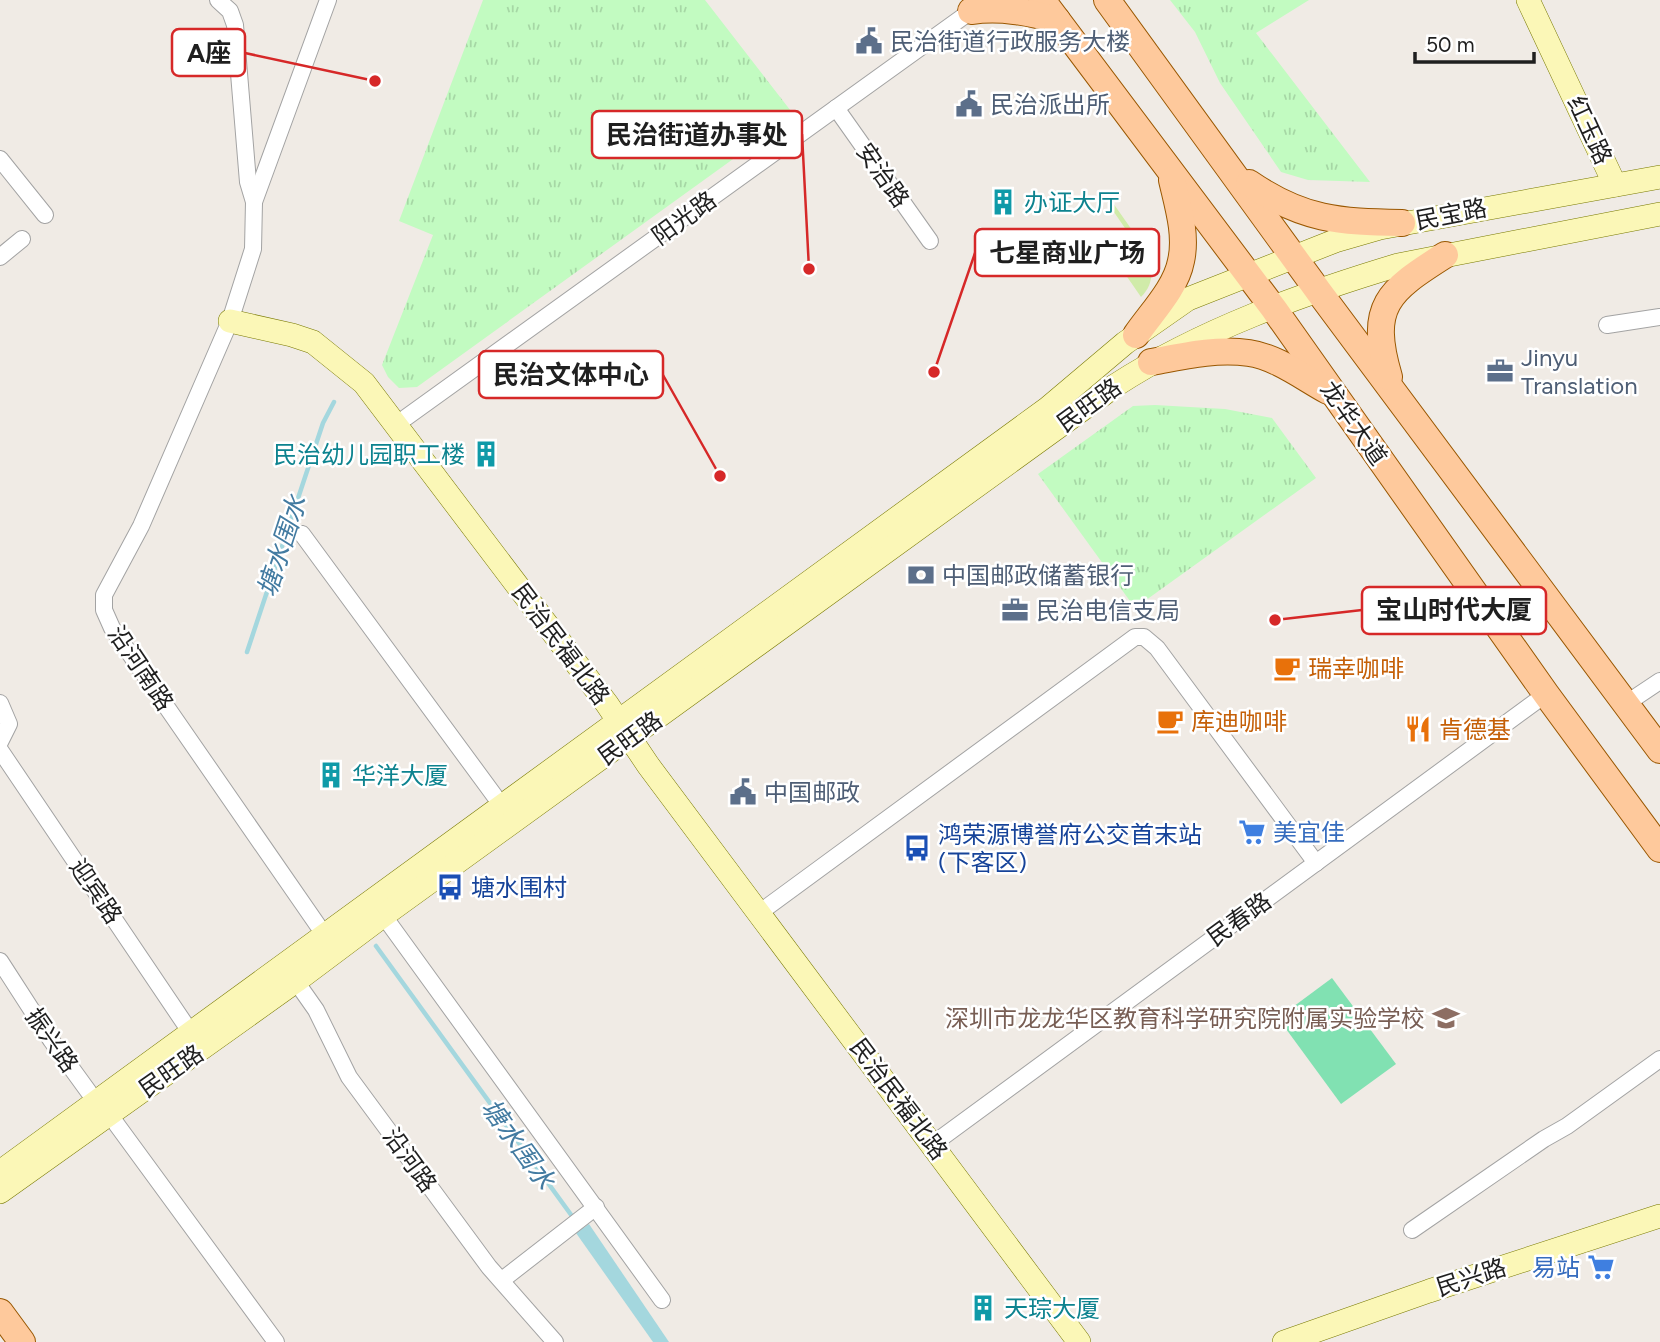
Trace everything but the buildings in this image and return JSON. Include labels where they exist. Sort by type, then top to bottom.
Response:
[{"type":"main road","name":"龙华大道","points":[[1107,0],[1319,292],[1660,750]]},
{"type":"main road","name":"红玉路","points":[[1528,0],[1615,184]]},
{"type":"main road","points":[[974,5],[1029,12],[1050,10]]},
{"type":"main road","name":"龙华大道","points":[[1050,10],[1249,275],[1546,694],[1660,849]]},
{"type":"main road","points":[[1136,335],[1171,284],[1181,261],[1181,222],[1171,172]]},
{"type":"main road","points":[[1233,172],[1281,203],[1320,218],[1402,223]]},
{"type":"main road","name":"民宝路","points":[[1249,275],[1335,241],[1402,223],[1660,177]]},
{"type":"main road","name":"民宝路","points":[[1273,309],[1386,269],[1445,255],[1660,214]]},
{"type":"main road","points":[[1394,392],[1382,354],[1380,335],[1383,315],[1401,285],[1445,255]]},
{"type":"main road","name":"民旺路","points":[[377,908],[502,806],[624,729],[1048,408],[1136,335],[1188,299],[1249,275]]},
{"type":"main road","name":"民旺路","points":[[0,1172],[103,1108],[624,729],[1116,385],[1151,362],[1222,328],[1273,309]]},
{"type":"main road","name":"民治民福北路","points":[[230,321],[313,342],[364,383],[1079,1342]]},
{"type":"main road","points":[[1151,362],[1218,352],[1251,353],[1277,363],[1334,394]]},
{"type":"main road","name":"民旺路","points":[[0,1192],[191,1033],[290,973]]},
{"type":"main road","name":"民兴路","points":[[1284,1342],[1660,1216]]},
{"type":"main road","points":[[0,1312],[23,1342]]},
{"type":"street","points":[[218,0],[230,10],[235,25],[248,182],[254,202],[253,249],[230,321]]},
{"type":"street","points":[[254,202],[328,0]]},
{"type":"street","name":"阳光路","points":[[397,424],[836,108],[974,5]]},
{"type":"street","name":"安治路","points":[[836,108],[930,241]]},
{"type":"street","points":[[0,159],[45,215]]},
{"type":"street","points":[[0,257],[22,239]]},
{"type":"street","points":[[1607,325],[1660,317]]},
{"type":"street","name":"沿河南路","points":[[230,321],[141,526],[104,595],[104,610],[112,628],[330,944]]},
{"type":"street","points":[[302,534],[502,806]]},
{"type":"street","points":[[759,913],[1135,637],[1144,637],[1157,648],[1316,863]]},
{"type":"street","points":[[1627,703],[1660,681]]},
{"type":"street","name":"民春路","points":[[933,1144],[1546,694]]},
{"type":"street","points":[[0,703],[9,724],[0,742]]},
{"type":"street","name":"迎宾路","points":[[0,750],[191,1033]]},
{"type":"street","points":[[377,908],[590,1211],[662,1300]]},
{"type":"street","name":"振兴路","points":[[0,961],[51,1040],[276,1342]]},
{"type":"street","name":"沿河路","points":[[290,973],[316,1010],[349,1077],[484,1260],[555,1342]]},
{"type":"street","points":[[1412,1230],[1567,1126],[1660,1059]]},
{"type":"street","points":[[502,1280],[590,1211]]},
{"type":"green space","points":[[483,0],[705,0],[794,115],[417,387],[399,388],[388,377],[382,365],[433,235],[399,221]]},
{"type":"green space","points":[[1170,0],[1309,0],[1256,33],[1370,182],[1308,180],[1281,172],[1220,83],[1195,32]]},
{"type":"green space","points":[[1106,193],[1146,250],[1151,280],[1141,297],[1121,268],[1142,253],[1103,196]]},
{"type":"green space","points":[[1133,406],[1225,409],[1272,418],[1316,478],[1135,608],[1038,474]]},
{"type":"green space","points":[[1332,978],[1396,1064],[1341,1104],[1278,1018]]},
{"type":"water","points":[[589,1224],[669,1342],[653,1342],[576,1233]]},
{"type":"waterway","name":"塘水围水","points":[[247,652],[323,423],[334,402]]},
{"type":"waterway","name":"塘水围水","points":[[376,946],[585,1234]]},
{"type":"place","name":"民治街道行政服务大楼","points":[[869,41]]},
{"type":"place","name":"A座","points":[[375,81]]},
{"type":"place","name":"民治派出所","points":[[969,104]]},
{"type":"place","name":"办证大厅","points":[[1003,202]]},
{"type":"place","name":"民治街道办事处","points":[[809,269]]},
{"type":"place","name":"Jinyu Translation","points":[[1500,371]]},
{"type":"place","name":"七星商业广场","points":[[934,372]]},
{"type":"place","name":"民治幼儿园职工楼","points":[[486,454]]},
{"type":"place","name":"民治文体中心","points":[[720,476]]},
{"type":"place","name":"中国邮政储蓄银行","points":[[921,575]]},
{"type":"place","name":"民治电信支局","points":[[1015,610]]},
{"type":"place","name":"宝山时代大厦","points":[[1275,620]]},
{"type":"place","name":"瑞幸咖啡","points":[[1287,668]]},
{"type":"place","name":"库迪咖啡","points":[[1170,721]]},
{"type":"place","name":"肯德基","points":[[1418,729]]},
{"type":"place","name":"华洋大厦","points":[[331,775]]},
{"type":"place","name":"中国邮政","points":[[743,792]]},
{"type":"place","name":"美宜佳","points":[[1252,832]]},
{"type":"place","name":"鸿荣源博誉府公交首末站 (下客区)","points":[[917,848]]},
{"type":"place","name":"塘水围村","points":[[450,887]]},
{"type":"place","name":"深圳市龙龙华区教育科学研究院附属实验学校","points":[[1446,1018]]},
{"type":"place","name":"易站","points":[[1601,1267]]},
{"type":"place","name":"天琮大厦","points":[[983,1308]]}]
